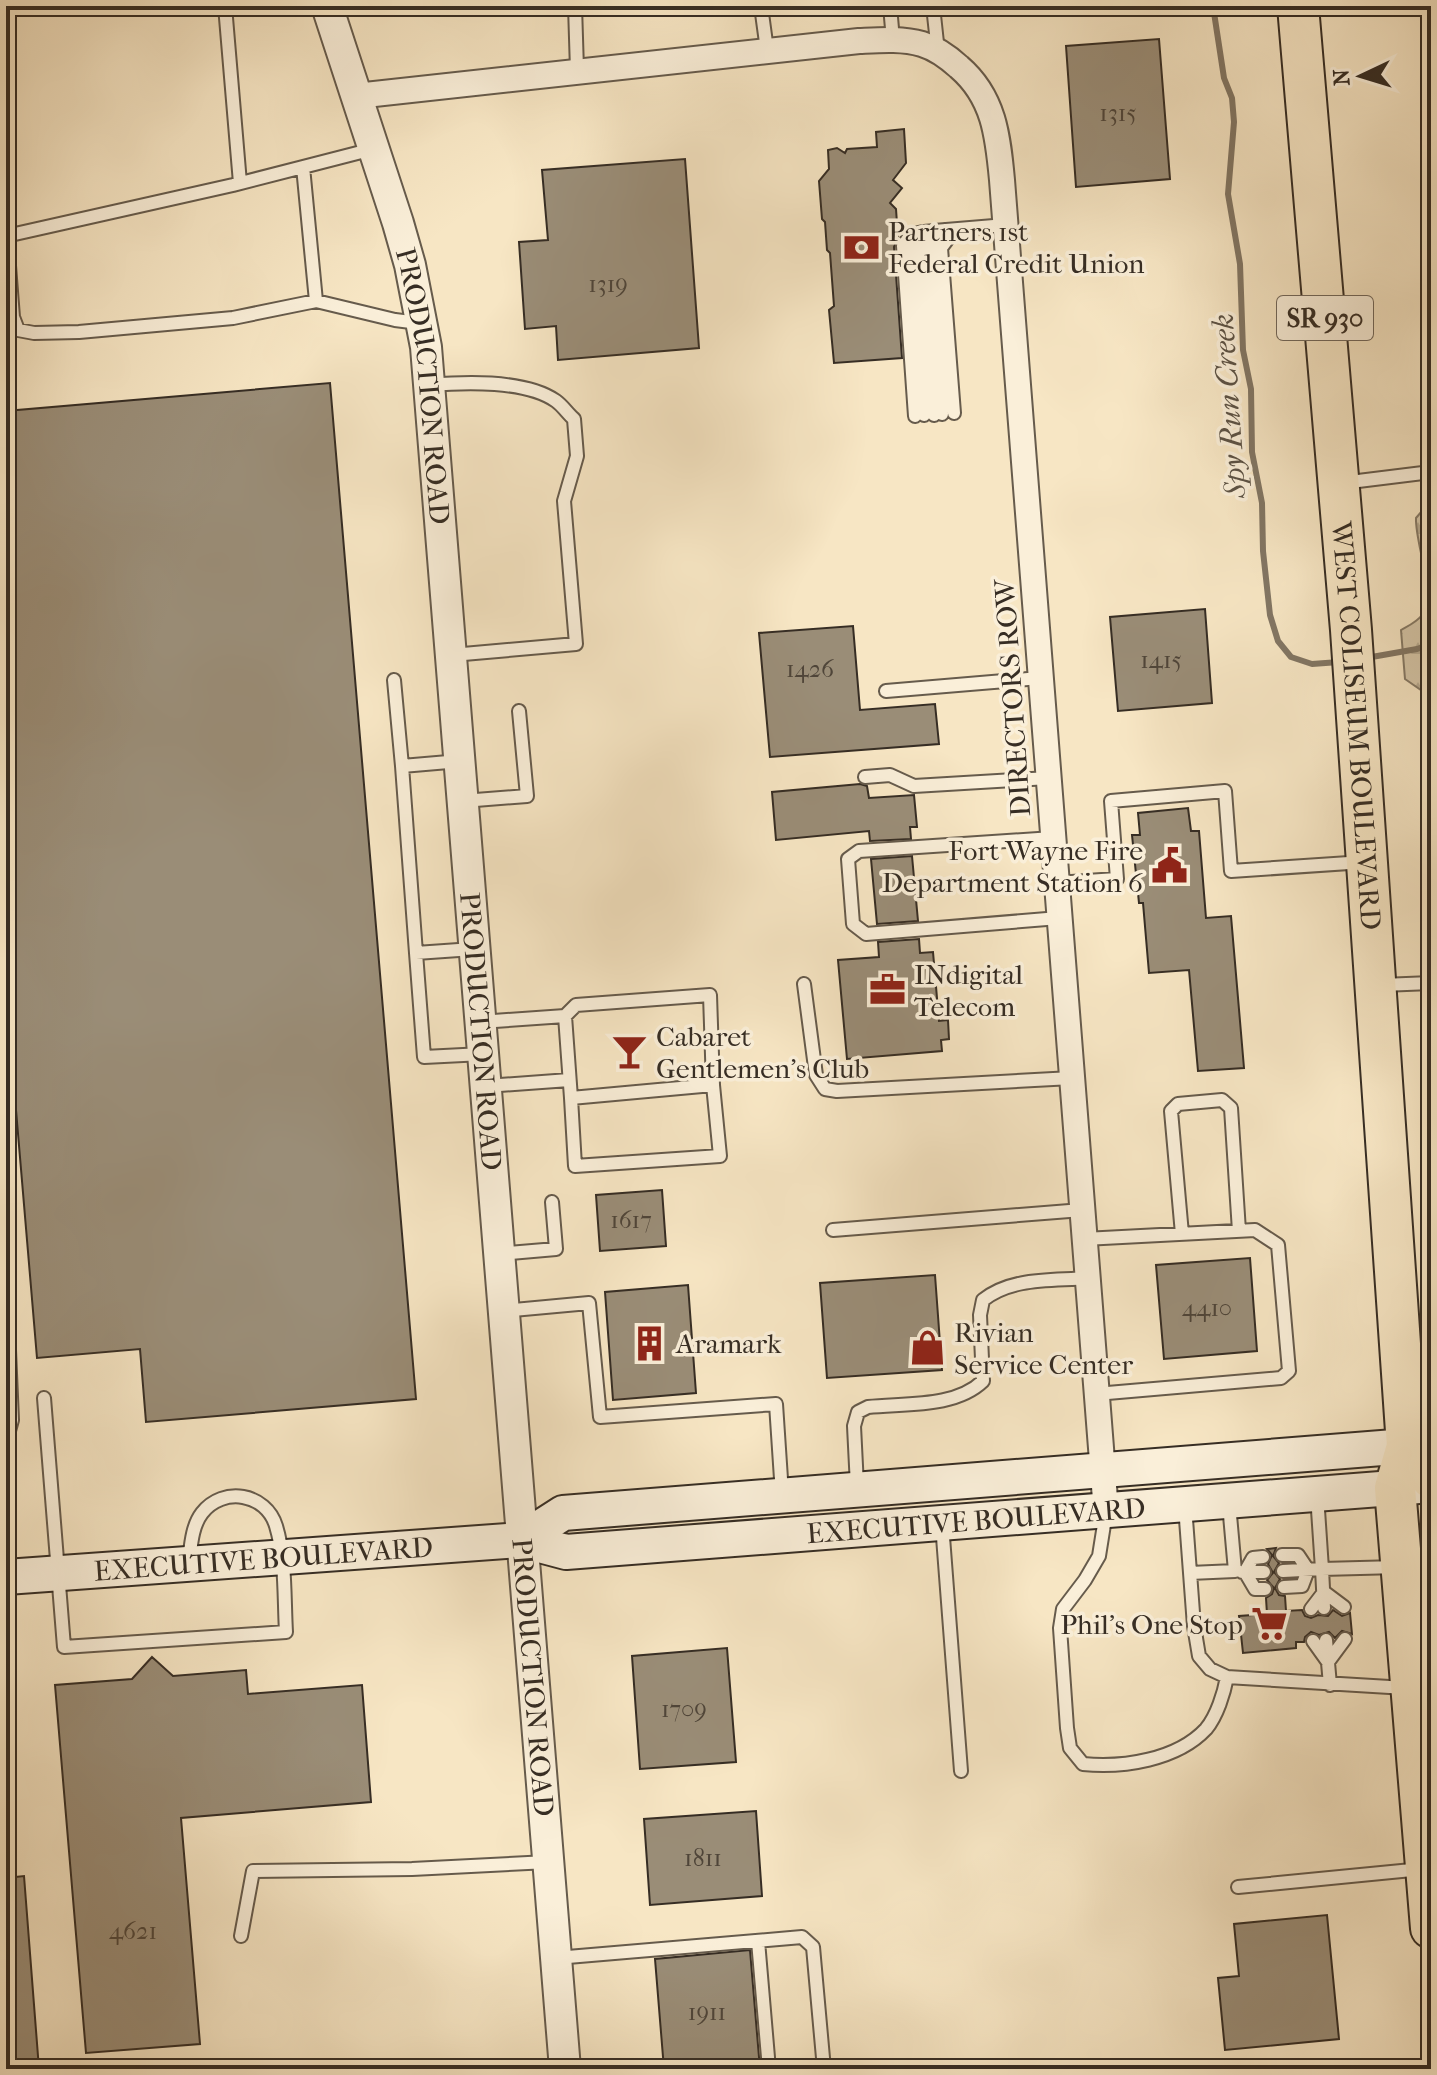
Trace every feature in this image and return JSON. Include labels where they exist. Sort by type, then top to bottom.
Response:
[{"type":"highway","name":"WEST COLISEUM BOULEVARD","points":[[1298,6],[1351,630],[1375,985],[1417,1468],[1401,1567],[1431,1928]]},
{"type":"main road","name":"EXECUTIVE BOULEVARD","points":[[521,1540],[563,1513],[1102,1468],[1417,1468]]},
{"type":"main road","name":"EXECUTIVE BOULEVARD","points":[[6,1577],[521,1540],[566,1552],[1106,1512],[1317,1494],[1417,1468]]},
{"type":"street","name":"PRODUCTION ROAD","points":[[327,6],[410,265],[430,385],[565,2069]]},
{"type":"street","points":[[356,96],[859,41],[893,40],[922,44],[938,52]]},
{"type":"street","name":"DIRECTORS ROW","points":[[938,52],[972,77],[990,106],[998,137],[1106,1512]]},
{"type":"lane","points":[[225,6],[240,183]]},
{"type":"lane","points":[[575,6],[577,70]]},
{"type":"lane","points":[[761,6],[767,50]]},
{"type":"lane","points":[[890,6],[893,40]]},
{"type":"lane","points":[[933,6],[938,52]]},
{"type":"lane","points":[[6,236],[240,183],[373,149]]},
{"type":"lane","points":[[303,167],[316,301]]},
{"type":"lane","points":[[934,414],[903,246],[908,236],[1006,225]]},
{"type":"lane","points":[[6,227],[13,317],[18,330],[34,333],[79,332],[219,319],[316,301],[421,323]]},
{"type":"lane","points":[[934,414],[922,248],[925,239],[941,230]]},
{"type":"lane","points":[[934,414],[941,230]]},
{"type":"lane","points":[[430,385],[475,383],[531,390],[556,401],[574,419],[577,456],[564,501],[576,644],[452,655]]},
{"type":"lane","points":[[1339,483],[1431,472]]},
{"type":"lane","points":[[886,691],[1040,678]]},
{"type":"lane","points":[[394,680],[424,1057],[483,1054]]},
{"type":"lane","points":[[463,801],[527,796],[519,711]]},
{"type":"lane","points":[[402,766],[460,761]]},
{"type":"lane","points":[[865,777],[890,775],[914,786],[1048,778]]},
{"type":"lane","points":[[1056,883],[1117,879],[1111,801],[1225,791],[1231,871],[1367,862]]},
{"type":"lane","points":[[1053,838],[859,851],[848,859],[853,924],[866,934],[1059,918]]},
{"type":"lane","points":[[416,953],[475,949]]},
{"type":"lane","points":[[1375,985],[1431,983]]},
{"type":"lane","points":[[804,984],[816,1075],[825,1089],[837,1091],[1072,1078]]},
{"type":"lane","points":[[480,1022],[565,1016],[576,1005],[710,995],[713,1085],[720,1156],[575,1166],[565,1016]]},
{"type":"lane","points":[[486,1086],[569,1080]]},
{"type":"lane","points":[[571,1098],[713,1085]]},
{"type":"lane","points":[[1182,1234],[1171,1111],[1178,1104],[1222,1100],[1231,1108],[1239,1231]]},
{"type":"lane","points":[[498,1254],[556,1249],[552,1202]]},
{"type":"lane","points":[[833,1230],[1082,1210]]},
{"type":"lane","points":[[1084,1239],[1255,1230],[1278,1245],[1289,1371],[1281,1378],[1096,1394]]},
{"type":"lane","points":[[858,1488],[854,1426],[858,1412],[868,1407],[944,1400],[971,1393],[983,1381],[980,1315],[983,1300],[995,1290],[1013,1284],[1087,1278]]},
{"type":"lane","points":[[6,1280],[12,1420],[6,1442]]},
{"type":"lane","points":[[503,1311],[589,1303],[600,1417],[776,1404],[782,1494]]},
{"type":"lane","points":[[44,1398],[64,1647],[286,1632],[276,1524],[263,1504],[251,1498],[232,1496],[214,1501],[201,1514],[193,1534],[189,1564]]},
{"type":"lane","points":[[1317,1494],[1324,1592],[1318,1609]]},
{"type":"lane","points":[[1229,1502],[1240,1572],[1255,1589],[1265,1589]]},
{"type":"lane","points":[[1185,1505],[1199,1656],[1210,1669],[1227,1677],[1413,1689]]},
{"type":"lane","points":[[1106,1512],[1099,1556],[1063,1609],[1060,1628],[1070,1748],[1083,1764],[1104,1766],[1148,1760],[1181,1748],[1207,1728],[1224,1693],[1227,1677]]},
{"type":"lane","points":[[942,1524],[961,1771]]},
{"type":"lane","points":[[1282,1555],[1298,1555],[1308,1570]]},
{"type":"lane","points":[[1240,1572],[1253,1558],[1263,1557]]},
{"type":"lane","points":[[1283,1571],[1401,1567]]},
{"type":"lane","points":[[1284,1587],[1302,1586],[1308,1570]]},
{"type":"lane","points":[[1190,1573],[1264,1572]]},
{"type":"lane","points":[[1324,1592],[1344,1607]]},
{"type":"lane","points":[[1328,1662],[1345,1639]]},
{"type":"lane","points":[[1326,1640],[1330,1685]]},
{"type":"lane","points":[[1313,1641],[1328,1662]]},
{"type":"lane","points":[[241,1936],[253,1871],[412,1869],[548,1862]]},
{"type":"lane","points":[[1238,1887],[1427,1869]]},
{"type":"lane","points":[[556,1958],[802,1937],[813,1947],[824,2069]]},
{"type":"lane","points":[[758,1941],[769,2069]]},
{"type":"green space","points":[[1422,511],[1431,523],[1431,697],[1405,679],[1401,630],[1422,615],[1426,605],[1426,581],[1416,518]]},
{"type":"building","points":[[1159,39],[1170,179],[1076,187],[1066,46]]},
{"type":"building","name":"Partners 1st Federal Credit Union","points":[[904,129],[906,163],[893,180],[902,188],[890,203],[896,209],[898,238],[894,247],[902,358],[834,363],[829,310],[834,306],[830,253],[822,219],[819,181],[829,169],[828,150],[837,148],[845,153],[847,149],[877,147],[876,132]]},
{"type":"building","points":[[685,159],[699,348],[558,360],[556,326],[525,329],[519,242],[548,240],[542,170]]},
{"type":"building","points":[[330,383],[416,1399],[146,1422],[140,1349],[37,1358],[6,992],[6,411]]},
{"type":"building","points":[[1205,609],[1212,703],[1118,711],[1110,617]]},
{"type":"building","points":[[853,626],[860,710],[935,704],[939,744],[770,757],[759,633]]},
{"type":"building","points":[[860,784],[867,786],[869,798],[914,795],[917,827],[910,827],[911,839],[870,841],[869,831],[776,840],[772,792]]},
{"type":"building","points":[[1188,808],[1191,831],[1199,831],[1206,918],[1231,916],[1244,1068],[1198,1071],[1189,970],[1149,973],[1143,903],[1139,903],[1132,835],[1140,835],[1138,813]]},
{"type":"building","points":[[912,856],[918,921],[877,924],[871,859]]},
{"type":"building","name":"INdigital Telecom","points":[[919,939],[920,953],[933,952],[939,1021],[948,1020],[949,1039],[941,1040],[942,1051],[847,1059],[838,960],[879,957],[878,942]]},
{"type":"building","points":[[662,1190],[666,1246],[600,1251],[596,1195]]},
{"type":"building","points":[[1250,1258],[1257,1351],[1164,1359],[1156,1265]]},
{"type":"building","points":[[935,1275],[942,1370],[827,1378],[820,1283]]},
{"type":"building","name":"Aramark","points":[[688,1285],[696,1393],[613,1400],[605,1292]]},
{"type":"building","points":[[1276,1548],[1273,1556],[1279,1563],[1274,1572],[1280,1579],[1275,1588],[1279,1595],[1285,1596],[1286,1611],[1302,1610],[1305,1616],[1311,1618],[1328,1616],[1333,1610],[1342,1616],[1350,1613],[1352,1634],[1342,1631],[1335,1638],[1329,1632],[1319,1635],[1311,1632],[1304,1642],[1296,1642],[1296,1648],[1243,1653],[1239,1616],[1267,1614],[1266,1598],[1274,1588],[1267,1580],[1273,1573],[1268,1564],[1272,1555],[1267,1549]]},
{"type":"building","points":[[727,1648],[736,1762],[640,1769],[632,1656]]},
{"type":"building","points":[[152,1657],[173,1676],[246,1670],[248,1694],[362,1685],[371,1802],[181,1818],[200,2044],[86,2053],[55,1685],[132,1679]]},
{"type":"building","points":[[756,1811],[762,1896],[650,1905],[644,1819]]},
{"type":"building","points":[[24,1876],[39,2069],[6,2069],[6,1878]]},
{"type":"building","points":[[1327,1915],[1339,2039],[1225,2050],[1218,1978],[1239,1976],[1234,1924]]},
{"type":"building","points":[[750,1950],[760,2069],[664,2069],[655,1959]]},
{"type":"waterway","name":"Spy Run Creek","points":[[1213,6],[1224,78],[1232,98],[1234,122],[1228,194],[1240,264],[1243,350],[1251,389],[1252,452],[1262,503],[1263,551],[1270,615],[1278,641],[1291,657],[1312,664],[1339,662]]},
{"type":"waterway","name":"Spy Run Creek","points":[[1366,658],[1431,644]]},
{"type":"place","name":"Partners 1st Federal Credit Union","points":[[862,247]]},
{"type":"place","name":"Fort Wayne Fire Department Station 6","points":[[1169,866]]},
{"type":"place","name":"INdigital Telecom","points":[[888,990]]},
{"type":"place","name":"Cabaret Gentlemen's Club","points":[[630,1052]]},
{"type":"place","name":"Aramark","points":[[650,1343]]},
{"type":"place","name":"Rivian Service Center","points":[[928,1348]]},
{"type":"place","name":"Phil's One Stop","points":[[1269,1624]]}]
